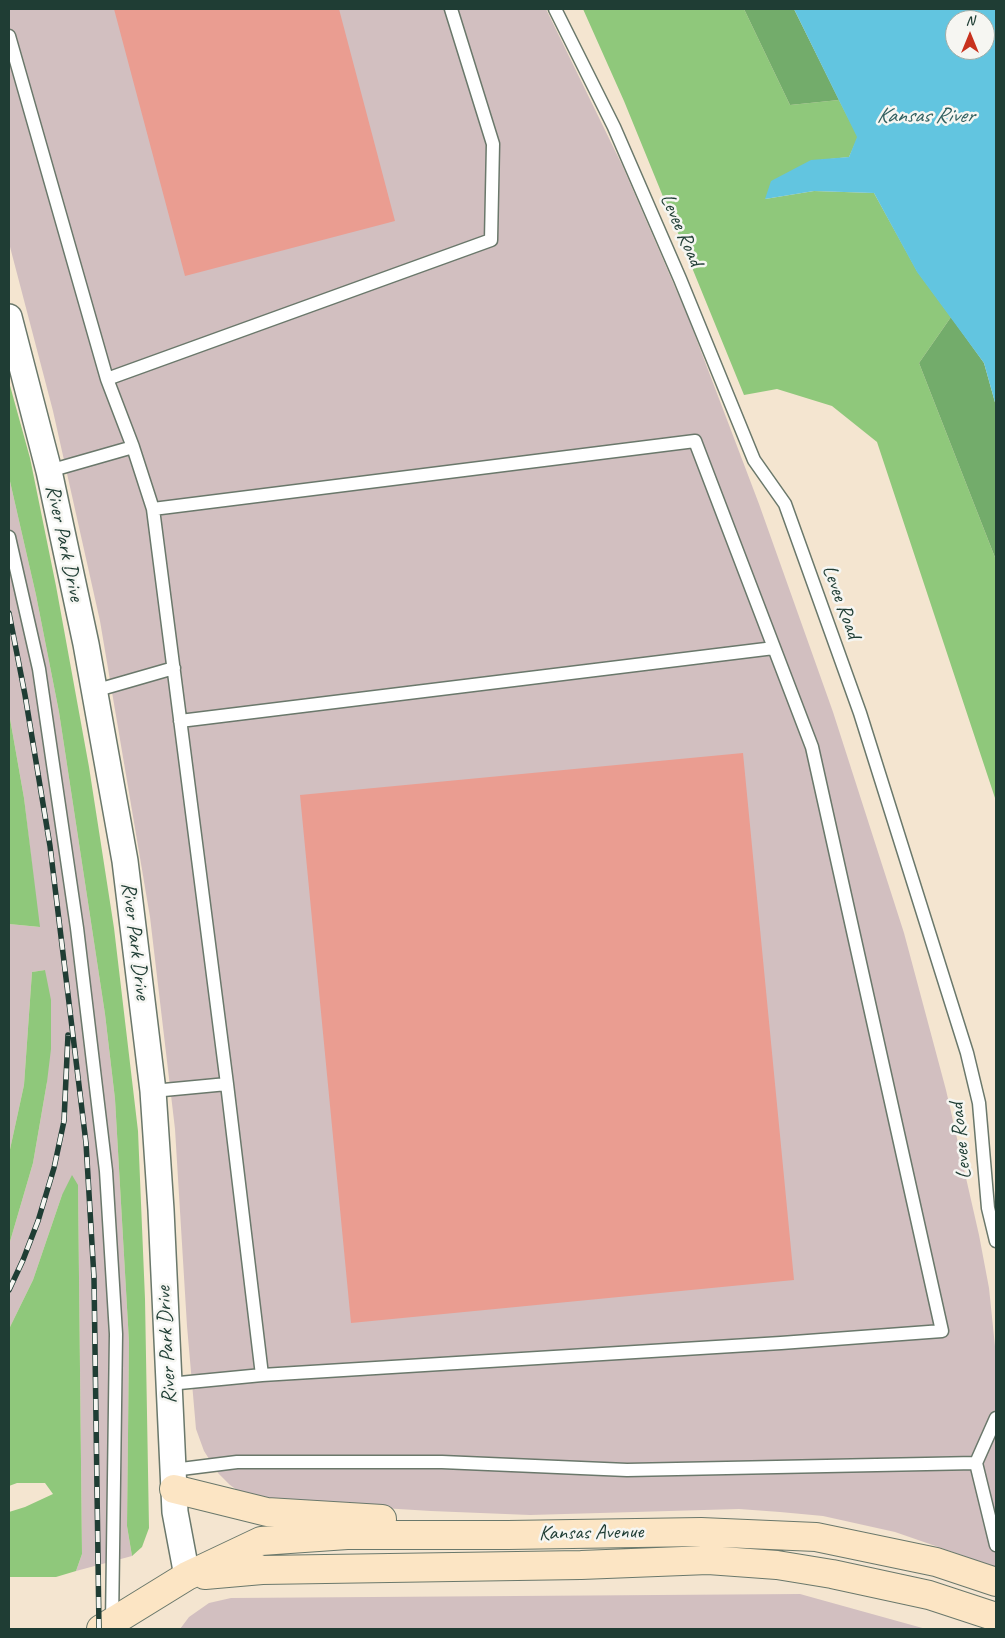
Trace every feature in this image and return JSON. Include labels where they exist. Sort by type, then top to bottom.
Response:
[{"type":"main road","points":[[173,1479],[268,1512],[398,1519],[508,1535]]},
{"type":"main road","name":"Kansas Avenue","points":[[109,1627],[187,1576],[261,1541],[347,1536],[701,1532],[816,1537],[936,1562],[996,1582]]},
{"type":"main road","name":"Kansas Avenue","points":[[187,1576],[262,1570],[581,1565],[708,1560],[778,1565],[832,1574],[929,1595],[996,1617]]},
{"type":"street","name":"River Park Drive","points":[[9,317],[49,471],[94,691],[125,862],[153,1091],[161,1210],[174,1512],[187,1576]]},
{"type":"lane","points":[[107,379],[491,240],[493,144],[451,9]]},
{"type":"lane","name":"Levee Road","points":[[555,9],[622,145],[680,279],[754,460],[785,504],[854,695],[967,1053],[979,1103],[988,1208],[996,1241]]},
{"type":"lane","points":[[9,36],[107,379],[133,447],[153,509],[227,1084],[262,1375]]},
{"type":"lane","points":[[153,509],[695,441],[812,746],[942,1331],[781,1343],[262,1375],[169,1384]]},
{"type":"lane","points":[[49,471],[133,447]]},
{"type":"lane","points":[[9,537],[41,678],[78,928],[106,1171],[116,1334],[109,1627]]},
{"type":"lane","points":[[180,721],[774,648]]},
{"type":"lane","points":[[94,691],[174,668]]},
{"type":"lane","points":[[153,1091],[227,1084]]},
{"type":"lane","points":[[996,1418],[976,1463],[996,1545]]},
{"type":"lane","points":[[173,1479],[247,1462],[442,1462],[627,1470],[976,1463]]},
{"type":"shaded area","points":[[9,9],[546,9],[623,167],[688,317],[759,504],[833,712],[904,933],[946,1090],[989,1288],[996,1356],[996,1567],[895,1532],[823,1516],[780,1512],[739,1509],[530,1515],[251,1500],[230,1485],[218,1473],[204,1451],[196,1429],[187,1326],[175,1129],[150,917],[100,621],[53,411],[9,243]]},
{"type":"shaded area","points":[[9,477],[36,595],[59,712],[105,1014],[115,1099],[129,1342],[127,1526],[132,1556],[76,1571],[82,1554],[78,1185],[62,1195],[33,1280],[9,1329],[9,1245],[33,1163],[47,1082],[45,970],[32,972],[24,1085],[9,1154],[9,924],[39,927],[24,798],[9,713]]},
{"type":"shaded area","points":[[800,1594],[926,1629],[180,1629],[189,1617],[209,1603],[231,1598]]},
{"type":"green space","points":[[583,9],[744,9],[790,105],[839,100],[858,137],[849,157],[811,161],[765,199],[814,191],[874,193],[917,271],[951,317],[919,363],[996,560],[996,801],[877,442],[832,406],[777,389],[744,395],[624,101]]},
{"type":"green space","points":[[744,9],[794,9],[839,100],[790,105]]},
{"type":"green space","points":[[951,317],[984,363],[996,406],[996,560],[919,363]]},
{"type":"green space","points":[[9,382],[30,458],[56,586],[89,767],[114,928],[138,1131],[145,1299],[149,1528],[142,1547],[132,1556],[127,1526],[129,1342],[115,1099],[105,1014],[59,712],[36,595],[9,477]]},
{"type":"green space","points":[[9,713],[24,798],[40,927],[9,924]]},
{"type":"green space","points":[[45,970],[51,1000],[51,1049],[47,1082],[33,1163],[9,1245],[9,1154],[24,1085],[32,972]]},
{"type":"green space","points":[[72,1175],[78,1185],[82,1554],[76,1571],[56,1577],[9,1577],[9,1512],[53,1494],[45,1483],[17,1483],[9,1486],[9,1329],[33,1280],[62,1195]]},
{"type":"water","name":"Kansas River","points":[[794,9],[996,9],[996,406],[984,363],[917,272],[874,193],[814,191],[765,199],[771,181],[811,160],[849,157],[857,137]]},
{"type":"building","points":[[114,9],[339,9],[395,221],[185,276]]},
{"type":"building","points":[[743,753],[794,1280],[351,1323],[300,795]]},
{"type":"railway","points":[[9,613],[25,695],[50,846],[86,1143],[94,1278],[99,1629]]},
{"type":"railway","points":[[9,1290],[38,1221],[54,1168],[64,1121],[68,1035]]}]
